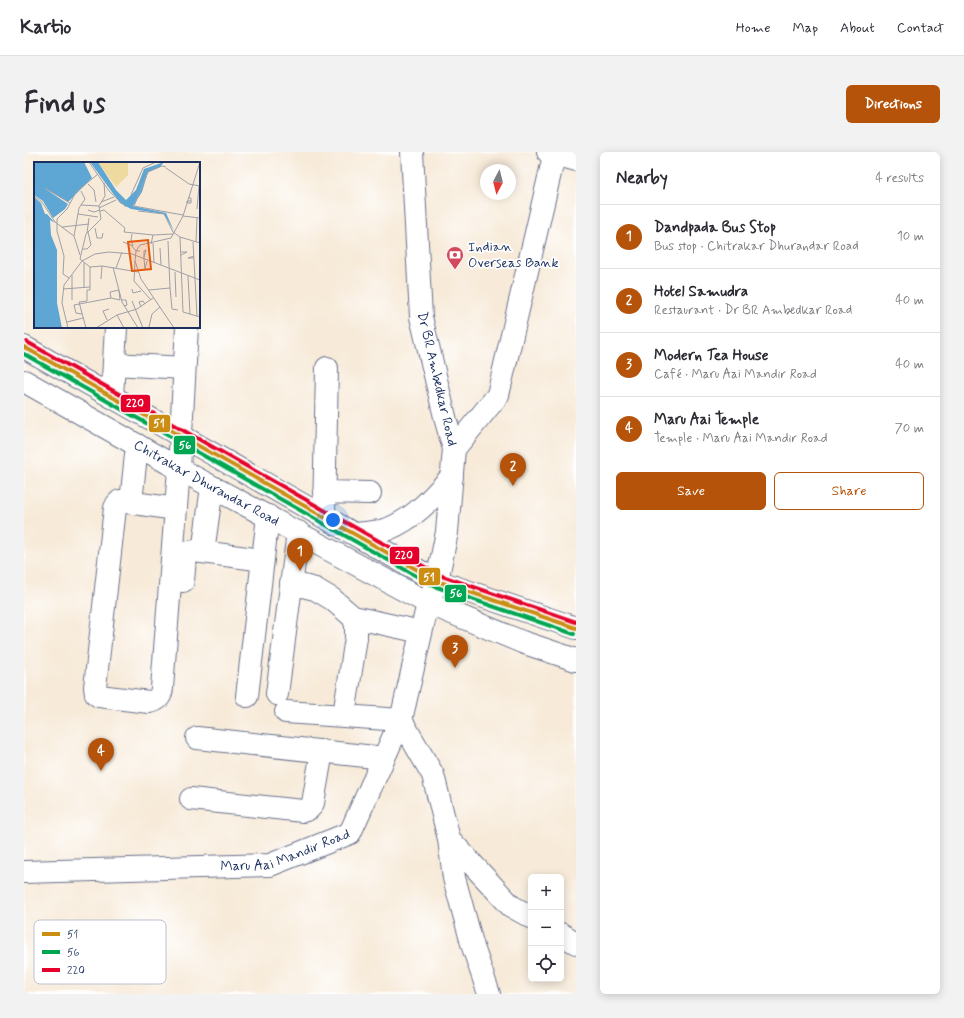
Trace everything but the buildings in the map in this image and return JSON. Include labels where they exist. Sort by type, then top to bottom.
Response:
[{"type":"street","name":"Dr BR Ambedkar Road","points":[[412,152],[421,317],[454,449],[447,532],[437,581],[428,603]]},
{"type":"street","points":[[454,449],[498,395],[553,153],[576,160]]},
{"type":"street","points":[[112,397],[116,328]]},
{"type":"street","points":[[176,509],[120,501],[115,508],[95,688],[96,694],[105,697],[148,702],[154,701],[162,694],[176,509],[179,469],[187,328]]},
{"type":"street","points":[[24,347],[437,581],[576,628]]},
{"type":"street","points":[[114,364],[184,368]]},
{"type":"street","points":[[324,517],[327,368]]},
{"type":"street","name":"Chitrakar Dhurandar Road","points":[[24,381],[179,469],[428,603],[522,642],[576,660]]},
{"type":"street","points":[[131,502],[137,445]]},
{"type":"street","points":[[354,534],[388,529],[408,518],[426,505],[452,476]]},
{"type":"street","points":[[203,552],[212,487]]},
{"type":"street","points":[[324,492],[370,493]]},
{"type":"street","points":[[247,696],[268,516]]},
{"type":"street","points":[[298,532],[291,583],[282,703],[344,715],[401,720],[433,775],[450,840],[454,878],[473,947],[489,994]]},
{"type":"street","points":[[173,691],[185,558],[189,552],[194,551],[263,560]]},
{"type":"street","points":[[291,583],[315,589],[332,599],[353,617],[421,632]]},
{"type":"street","name":"Maru Aai Mandir Road","points":[[24,872],[270,865],[350,832],[401,720],[428,603]]},
{"type":"street","points":[[344,715],[356,638],[356,625],[353,617]]},
{"type":"street","points":[[197,738],[384,758]]},
{"type":"street","points":[[191,799],[303,811],[308,810],[311,808],[313,803],[322,752]]},
{"type":"street","points":[[450,840],[511,906],[528,915]]},
{"type":"street","points":[[564,936],[576,943]]},
{"type":"transit line","name":"220","points":[[27,342],[439,575],[576,622]]},
{"type":"transit line","name":"51","points":[[24,347],[437,581],[576,628]]},
{"type":"transit line","name":"56","points":[[24,354],[434,586],[574,634]]},
{"type":"place","name":"Indian Overseas Bank","points":[[455,270]]},
{"type":"place","name":"Hotel Samudra","points":[[513,486]]},
{"type":"place","name":"Dandpada Bus Stop","points":[[300,571]]},
{"type":"place","name":"Modern Tea House","points":[[455,668]]},
{"type":"place","name":"Maru Aai Temple","points":[[101,771]]}]
